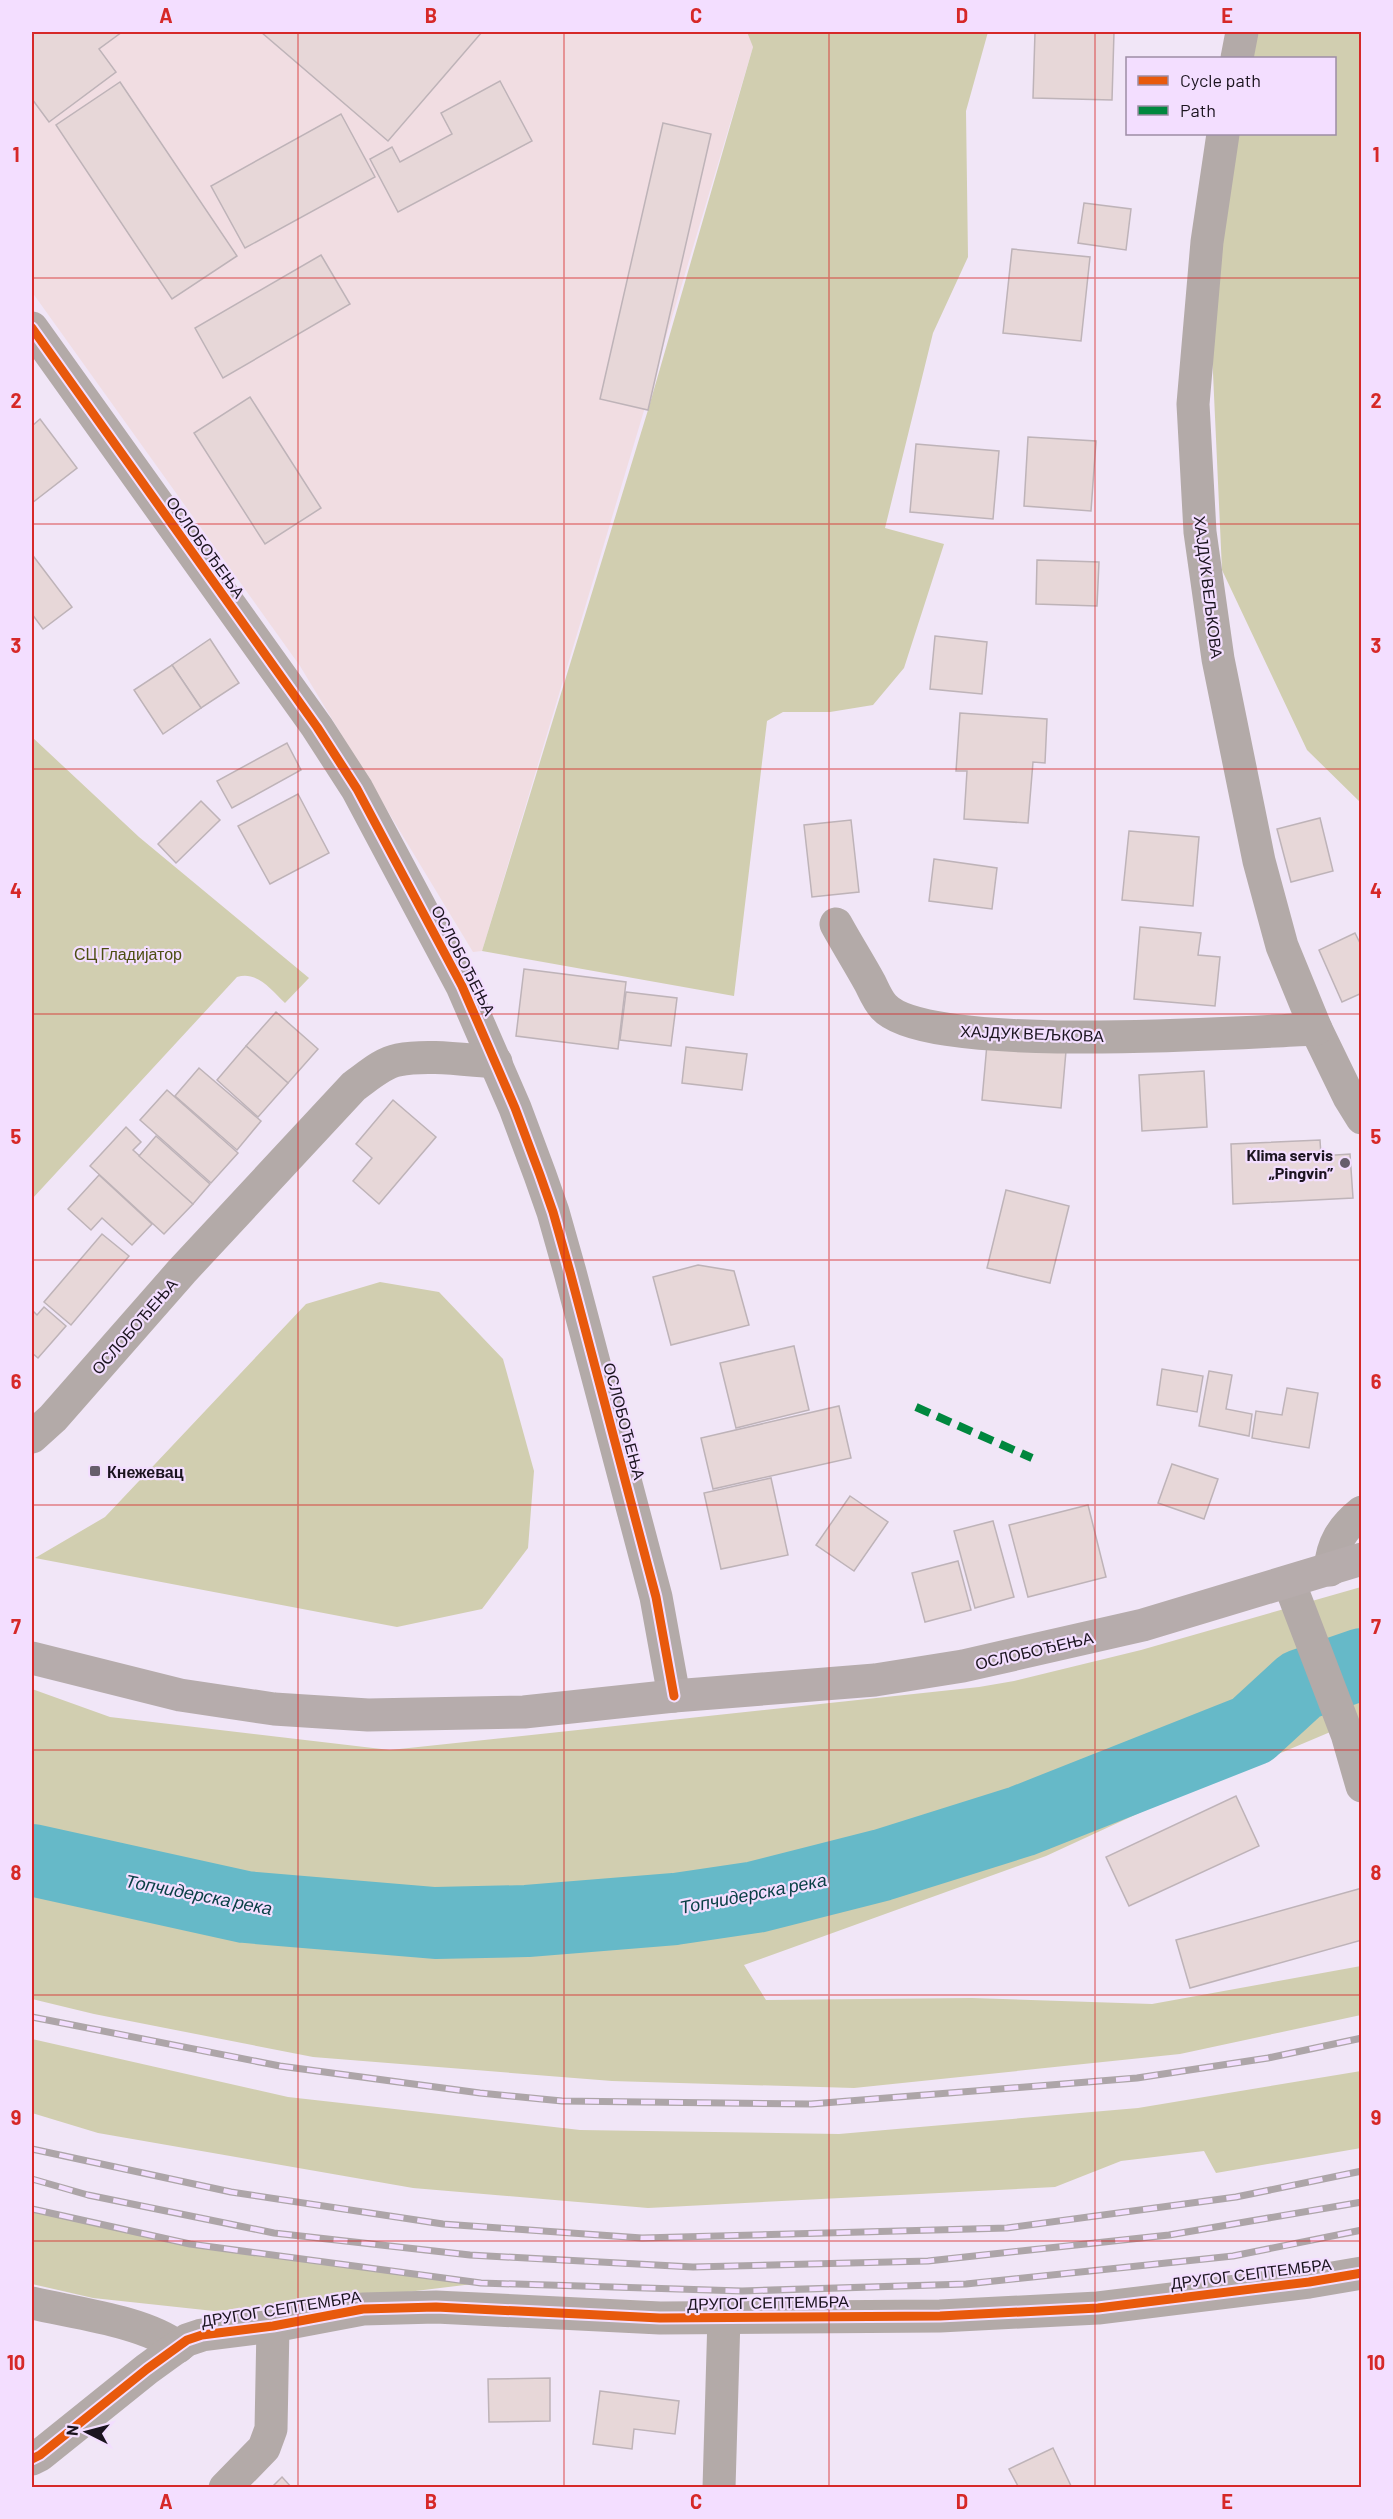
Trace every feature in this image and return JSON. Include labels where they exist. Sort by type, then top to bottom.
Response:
[{"type":"main road","name":"ОСЛОБОЂЕЊА","points":[[674,1696],[875,1680],[963,1666],[1143,1625],[1362,1559]]},
{"type":"main road","points":[[32,1658],[180,1695],[274,1709],[368,1715],[524,1712],[674,1696]]},
{"type":"street","points":[[1236,57],[1242,32]]},
{"type":"street","name":"ХАЈДУК ВЕЉКОВА","points":[[1223,135],[1207,242],[1193,404],[1200,532],[1218,659],[1259,861],[1282,946],[1316,1029],[1349,1097],[1362,1118]]},
{"type":"street","name":"ОСЛОБОЂЕЊА","points":[[32,328],[317,727],[357,789],[462,986],[519,1119],[556,1222],[656,1597],[674,1696]]},
{"type":"street","name":"ХАЈДУК ВЕЉКОВА","points":[[836,924],[884,1007],[906,1021],[934,1028],[985,1034],[1066,1037],[1157,1036],[1316,1029]]},
{"type":"street","name":"ОСЛОБОЂЕЊА","points":[[32,1437],[53,1418],[182,1271],[354,1086],[379,1069],[398,1060],[438,1058],[496,1062]]},
{"type":"street","points":[[1330,1570],[1332,1551],[1338,1537],[1362,1512]]},
{"type":"street","points":[[1289,1582],[1347,1734],[1361,1782]]},
{"type":"street","name":"ДРУГОГ СЕПТЕМБРА","points":[[32,2459],[187,2340],[202,2335],[273,2326],[363,2309],[394,2307],[660,2318],[940,2316],[1098,2308],[1309,2282],[1362,2273]]},
{"type":"street","points":[[32,2303],[129,2326],[167,2338],[178,2347]]},
{"type":"street","points":[[719,2487],[724,2318]]},
{"type":"street","points":[[225,2487],[264,2448],[271,2429],[273,2326]]},
{"type":"shaded area","points":[[32,32],[747,32],[753,47],[482,951],[473,952],[300,666],[32,292]]},
{"type":"green space","points":[[747,32],[988,32],[966,111],[968,257],[933,333],[885,528],[944,544],[904,668],[873,705],[830,712],[783,712],[767,721],[734,996],[482,951],[648,410],[753,47]]},
{"type":"green space","points":[[1255,32],[1361,32],[1361,803],[1307,750],[1222,570],[1207,242],[1232,135],[1336,135],[1336,57],[1249,57]]},
{"type":"green space","name":"СЦ Гладијатор","points":[[32,737],[139,837],[309,978],[285,1003],[258,979],[237,977],[32,1199]]},
{"type":"green space","points":[[380,1282],[439,1292],[503,1359],[534,1471],[528,1548],[482,1609],[397,1627],[35,1558],[105,1517],[306,1304]]},
{"type":"green space","points":[[1361,1587],[1361,1719],[1150,1808],[1046,1856],[744,1965],[766,2000],[972,1998],[1152,2004],[1361,1966],[1361,2015],[1180,2054],[854,2088],[612,2081],[313,2057],[94,2014],[32,1999],[32,1883],[317,1939],[612,1943],[925,1871],[1133,1796],[1107,1778],[848,1874],[527,1921],[245,1907],[32,1852],[32,1689],[110,1717],[390,1750],[979,1687],[1014,1681],[1141,1650]]},
{"type":"green space","points":[[32,2039],[288,2097],[580,2130],[839,2134],[1138,2108],[1361,2071],[1361,2148],[1216,2173],[1204,2151],[1121,2161],[1055,2187],[648,2208],[413,2188],[98,2133],[32,2113]]},
{"type":"green space","points":[[32,2209],[190,2244],[481,2283],[317,2303],[214,2311],[93,2298],[32,2284]]},
{"type":"building","points":[[32,32],[122,32],[99,49],[116,72],[49,122],[32,99]]},
{"type":"building","points":[[261,32],[482,32],[388,141]]},
{"type":"building","points":[[1035,32],[1114,32],[1112,100],[1033,98]]},
{"type":"building","points":[[500,81],[532,141],[398,212],[370,159],[392,147],[400,162],[452,134],[441,113]]},
{"type":"building","points":[[120,82],[237,256],[172,299],[56,125]]},
{"type":"building","points":[[341,114],[375,177],[245,248],[211,186]]},
{"type":"building","points":[[663,123],[711,134],[648,410],[600,399]]},
{"type":"building","points":[[1084,203],[1131,209],[1126,250],[1078,243]]},
{"type":"building","points":[[1012,249],[1090,257],[1081,341],[1003,333]]},
{"type":"building","points":[[321,255],[350,304],[223,378],[195,328]]},
{"type":"building","points":[[250,397],[321,508],[265,544],[194,433]]},
{"type":"building","points":[[40,419],[77,468],[32,503],[32,426]]},
{"type":"building","points":[[1028,437],[1096,441],[1091,511],[1024,506]]},
{"type":"building","points":[[916,444],[999,451],[993,519],[910,512]]},
{"type":"building","points":[[34,557],[72,607],[43,629],[32,614],[32,559]]},
{"type":"building","points":[[1037,560],[1099,562],[1097,606],[1036,604]]},
{"type":"building","points":[[935,636],[987,642],[982,694],[930,689]]},
{"type":"building","points":[[210,639],[239,683],[201,708],[172,665]]},
{"type":"building","points":[[172,665],[201,708],[163,734],[134,690]]},
{"type":"building","points":[[960,713],[1047,719],[1045,763],[1033,762],[1028,823],[964,819],[967,771],[956,771]]},
{"type":"building","points":[[287,743],[301,770],[232,808],[217,781]]},
{"type":"building","points":[[298,794],[329,853],[270,884],[238,826]]},
{"type":"building","points":[[201,801],[220,820],[176,863],[158,844]]},
{"type":"building","points":[[1320,818],[1333,871],[1291,882],[1277,829]]},
{"type":"building","points":[[851,820],[859,892],[812,897],[804,825]]},
{"type":"building","points":[[1129,831],[1199,837],[1193,906],[1122,900]]},
{"type":"building","points":[[934,859],[997,868],[992,909],[929,901]]},
{"type":"building","points":[[1140,927],[1201,933],[1198,955],[1220,957],[1215,1006],[1134,999]]},
{"type":"building","points":[[1355,933],[1362,947],[1362,993],[1342,1002],[1319,950]]},
{"type":"building","points":[[524,969],[626,982],[618,1049],[516,1036]]},
{"type":"building","points":[[626,992],[677,998],[671,1046],[620,1040]]},
{"type":"building","points":[[276,1012],[318,1049],[288,1083],[246,1046]]},
{"type":"building","points":[[987,1044],[1066,1051],[1061,1108],[982,1100]]},
{"type":"building","points":[[246,1046],[288,1083],[258,1117],[217,1080]]},
{"type":"building","points":[[686,1047],[747,1054],[742,1090],[682,1083]]},
{"type":"building","points":[[199,1068],[261,1121],[237,1150],[175,1096]]},
{"type":"building","points":[[1204,1071],[1207,1127],[1142,1131],[1139,1075]]},
{"type":"building","points":[[167,1090],[238,1153],[211,1183],[140,1120]]},
{"type":"building","points":[[393,1100],[436,1137],[379,1204],[353,1181],[372,1158],[356,1144]]},
{"type":"building","points":[[126,1127],[141,1142],[133,1150],[193,1204],[164,1234],[90,1166]]},
{"type":"building","points":[[156,1136],[210,1184],[193,1204],[139,1156]]},
{"type":"building","points":[[1320,1140],[1321,1156],[1350,1154],[1353,1198],[1233,1204],[1231,1144]]},
{"type":"building","points":[[99,1175],[152,1224],[132,1245],[102,1218],[91,1230],[68,1209]]},
{"type":"building","points":[[1006,1190],[1069,1206],[1050,1283],[987,1268]]},
{"type":"building","points":[[102,1234],[129,1256],[71,1325],[44,1302]]},
{"type":"building","points":[[698,1265],[734,1271],[749,1325],[671,1345],[653,1277]]},
{"type":"building","points":[[44,1307],[66,1326],[38,1358],[32,1353],[32,1310],[37,1315]]},
{"type":"building","points":[[794,1346],[809,1410],[736,1428],[720,1363]]},
{"type":"building","points":[[1162,1369],[1203,1376],[1197,1412],[1157,1405]]},
{"type":"building","points":[[1209,1371],[1232,1375],[1226,1409],[1252,1414],[1249,1436],[1199,1426]]},
{"type":"building","points":[[1287,1388],[1318,1393],[1309,1448],[1252,1438],[1256,1411],[1282,1415]]},
{"type":"building","points":[[839,1406],[851,1458],[713,1489],[701,1438]]},
{"type":"building","points":[[1172,1464],[1218,1479],[1204,1519],[1158,1503]]},
{"type":"building","points":[[771,1478],[788,1555],[721,1569],[704,1493]]},
{"type":"building","points":[[850,1496],[888,1522],[854,1571],[816,1545]]},
{"type":"building","points":[[1088,1505],[1106,1577],[1028,1597],[1009,1525]]},
{"type":"building","points":[[993,1521],[1014,1597],[975,1608],[954,1531]]},
{"type":"building","points":[[958,1561],[971,1610],[925,1622],[912,1573]]},
{"type":"building","points":[[1236,1796],[1259,1846],[1129,1906],[1106,1857]]},
{"type":"building","points":[[1362,1888],[1362,1940],[1190,1988],[1176,1940]]},
{"type":"building","points":[[550,2378],[550,2421],[489,2422],[488,2379]]},
{"type":"building","points":[[600,2391],[679,2401],[675,2434],[634,2429],[632,2449],[593,2444]]},
{"type":"building","points":[[1053,2448],[1072,2488],[1019,2488],[1009,2469]]},
{"type":"building","points":[[282,2477],[292,2488],[271,2488]]},
{"type":"waterway","name":"Топчидерска река","points":[[32,1860],[245,1907],[435,1923],[527,1921],[675,1909],[756,1897],[882,1865],[1022,1821],[1252,1730],[1301,1685],[1362,1664]]},
{"type":"railway","points":[[32,2017],[280,2066],[480,2093],[562,2101],[811,2104],[1137,2078],[1268,2058],[1362,2038]]},
{"type":"railway","points":[[32,2149],[231,2192],[443,2224],[642,2238],[1007,2228],[1236,2197],[1362,2171]]},
{"type":"railway","points":[[32,2179],[88,2195],[274,2233],[470,2255],[693,2267],[928,2261],[1169,2235],[1362,2202]]},
{"type":"railway","points":[[32,2209],[190,2244],[481,2283],[742,2291],[966,2284],[1233,2256],[1362,2230]]},
{"type":"marked path","points":[[916,1407],[1032,1458]]},
{"type":"cycle path","points":[[32,328],[317,727],[357,789],[462,986],[515,1108],[553,1212],[656,1597],[674,1696]]},
{"type":"cycle path","points":[[32,2459],[187,2340],[202,2335],[273,2326],[363,2309],[436,2307],[660,2318],[940,2316],[1098,2308],[1309,2282],[1362,2273]]},
{"type":"place","name":"Klima servis „Pingvin”","points":[[1345,1163]]},
{"type":"place","name":"Кнежевац","points":[[95,1471]]}]
